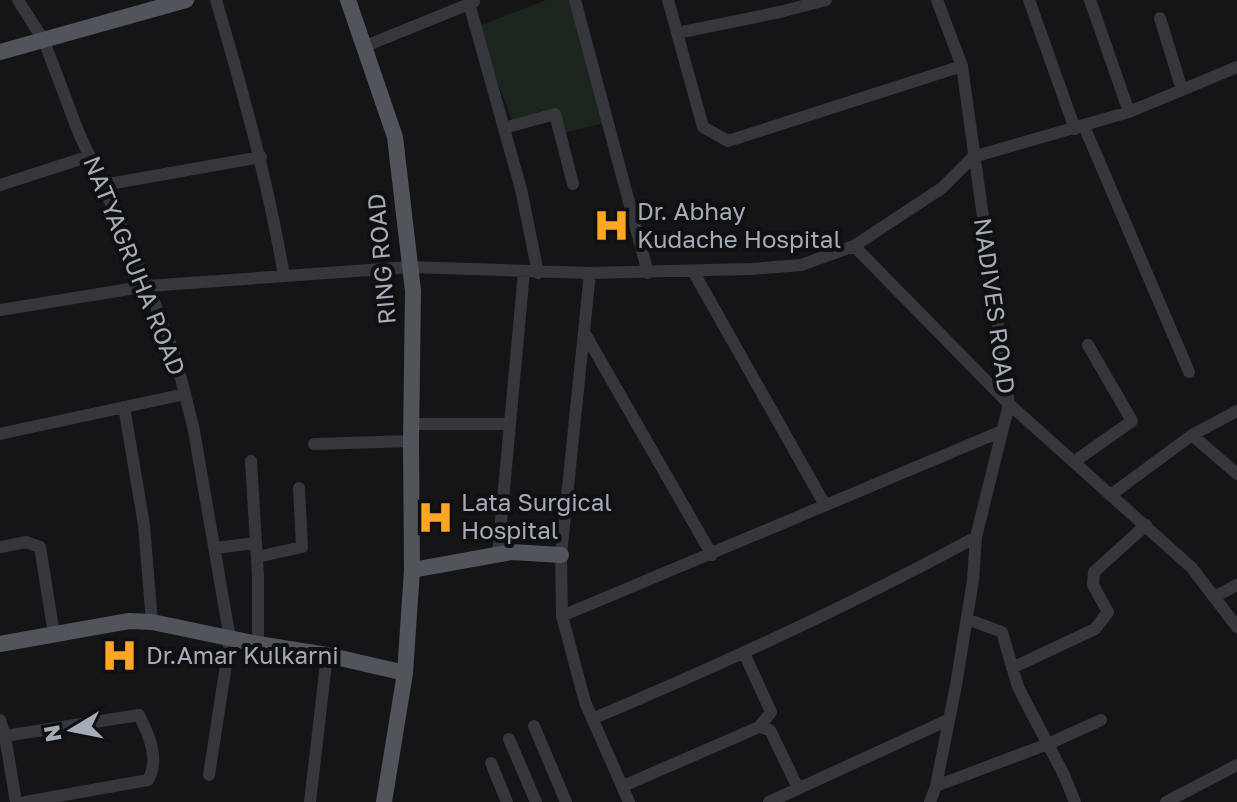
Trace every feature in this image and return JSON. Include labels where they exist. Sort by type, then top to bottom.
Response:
[{"type":"main road","points":[[0,52],[186,0]]},
{"type":"main road","name":"RING ROAD","points":[[348,0],[395,137],[413,291],[412,570],[405,673],[384,802]]},
{"type":"main road","points":[[412,570],[512,552],[561,555]]},
{"type":"main road","points":[[0,644],[129,621],[152,622],[405,673]]},
{"type":"street","name":"NATYAGRUHA ROAD","points":[[18,0],[44,41],[90,156],[148,286],[174,353],[185,394],[230,639],[209,775]]},
{"type":"street","points":[[216,0],[261,157],[284,276]]},
{"type":"street","points":[[575,0],[648,273]]},
{"type":"street","points":[[668,0],[703,127],[728,141],[962,66]]},
{"type":"street","points":[[677,33],[826,0]]},
{"type":"street","name":"NADIVES ROAD","points":[[930,802],[936,786],[967,619],[976,537],[1009,404],[962,66],[937,0]]},
{"type":"street","points":[[1029,0],[1080,127],[1189,372]]},
{"type":"street","points":[[1090,0],[1129,112]]},
{"type":"street","points":[[363,47],[472,1],[531,229],[538,273]]},
{"type":"street","points":[[1160,18],[1182,90]]},
{"type":"street","points":[[0,310],[148,286],[410,267],[538,273],[648,273],[801,265],[854,246],[942,188],[973,157],[1129,112],[1237,67]]},
{"type":"street","points":[[504,128],[555,114],[573,184]]},
{"type":"street","points":[[0,185],[90,156]]},
{"type":"street","points":[[103,185],[261,157]]},
{"type":"street","points":[[854,246],[1009,404],[1192,568],[1237,627]]},
{"type":"street","points":[[693,271],[825,505]]},
{"type":"street","points":[[498,554],[524,272]]},
{"type":"street","points":[[590,273],[561,555],[562,616],[576,673],[592,719],[629,802]]},
{"type":"street","points":[[584,332],[712,555]]},
{"type":"street","points":[[1075,461],[1132,421],[1088,345]]},
{"type":"street","points":[[0,434],[185,394]]},
{"type":"street","points":[[124,407],[144,525],[152,622]]},
{"type":"street","points":[[1112,494],[1192,435],[1237,411]]},
{"type":"street","points":[[314,444],[508,424]]},
{"type":"street","points":[[562,616],[1002,431]]},
{"type":"street","points":[[1192,435],[1237,474]]},
{"type":"street","points":[[251,461],[258,644]]},
{"type":"street","points":[[257,557],[302,547],[299,488]]},
{"type":"street","points":[[1012,668],[1095,629],[1108,612],[1093,585],[1094,572],[1146,525]]},
{"type":"street","points":[[592,719],[744,653],[886,586],[976,537]]},
{"type":"street","points":[[0,547],[26,542],[40,547],[54,634]]},
{"type":"street","points":[[215,548],[256,543]]},
{"type":"street","points":[[1214,597],[1237,585]]},
{"type":"street","points":[[967,619],[1002,632],[1018,687],[1075,802]]},
{"type":"street","points":[[623,786],[759,727],[771,712],[744,653]]},
{"type":"street","points":[[310,802],[327,655]]},
{"type":"street","points":[[5,736],[139,715],[153,752],[153,771],[148,780],[25,802]]},
{"type":"street","points":[[0,720],[16,802]]},
{"type":"street","points":[[769,802],[948,720]]},
{"type":"street","points":[[936,786],[1048,744],[1101,720]]},
{"type":"street","points":[[534,726],[566,802]]},
{"type":"street","points":[[759,727],[770,730],[798,788]]},
{"type":"street","points":[[509,739],[536,802]]},
{"type":"street","points":[[491,763],[507,802]]},
{"type":"street","points":[[1166,802],[1237,765]]},
{"type":"street","points":[[389,778],[395,802]]},
{"type":"shaded area","points":[[546,0],[575,0],[608,122],[560,134],[555,115],[514,125],[476,27]]},
{"type":"place","name":"Dr. Abhay Kudache Hospital","points":[[611,226]]},
{"type":"place","name":"Lata Surgical Hospital","points":[[435,517]]},
{"type":"place","name":"Dr.Amar Kulkarni","points":[[120,656]]}]
